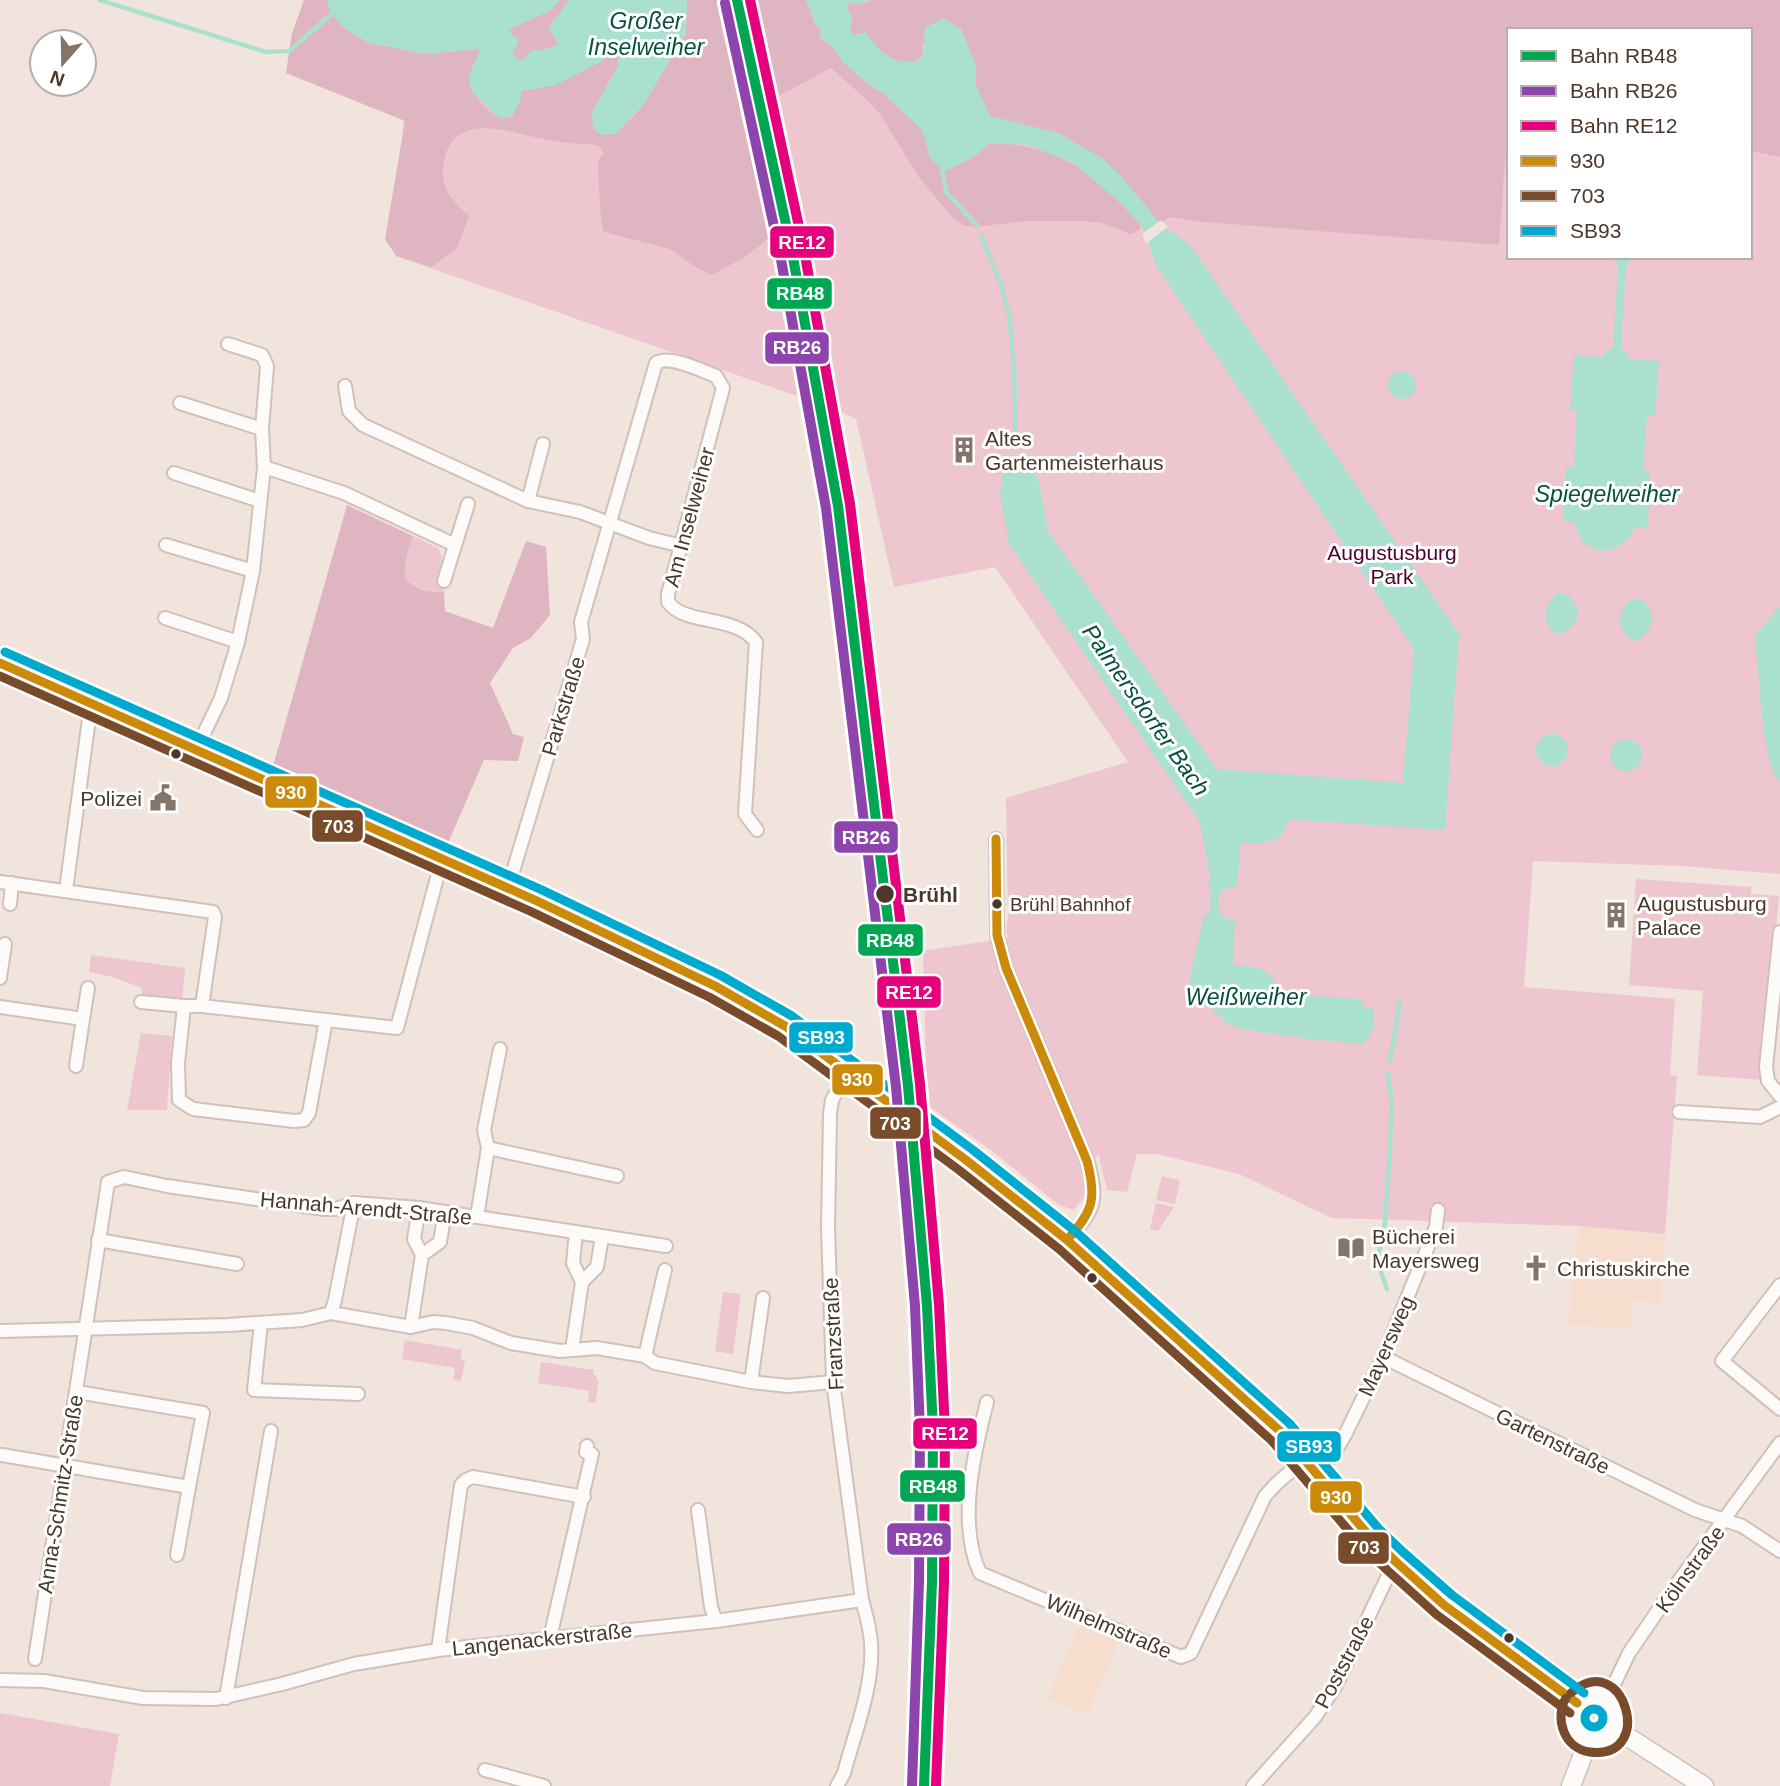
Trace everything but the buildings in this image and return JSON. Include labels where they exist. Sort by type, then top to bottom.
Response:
[{"type":"main road","points":[[0,663],[508,888],[738,998],[785,1026],[889,1102],[1068,1240],[1281,1432],[1370,1537],[1395,1561],[1444,1605],[1577,1703]]},
{"type":"main road","points":[[1594,1695],[1607,1699],[1615,1709],[1614,1728],[1600,1739],[1588,1739],[1577,1731],[1573,1724],[1573,1710],[1582,1699],[1594,1695]]},
{"type":"main road","points":[[1614,1728],[1704,1786]]},
{"type":"main road","points":[[1571,1786],[1588,1739]]},
{"type":"street","points":[[196,750],[221,698],[238,642],[253,571],[264,467],[262,429],[267,366],[262,355],[228,344]]},
{"type":"street","name":"Parkstraße","points":[[508,888],[583,639],[581,622],[656,363],[661,359],[670,360],[695,368]]},
{"type":"street","name":"Am Inselweiher","points":[[695,368],[716,376],[723,388],[668,602],[672,608],[740,628],[756,642],[745,814],[757,830]]},
{"type":"street","points":[[345,386],[349,411],[363,425],[528,501],[580,512],[649,538],[682,546]]},
{"type":"street","points":[[180,404],[262,429]]},
{"type":"street","points":[[528,501],[543,444]]},
{"type":"street","points":[[264,467],[344,493],[455,545]]},
{"type":"street","points":[[174,474],[260,500]]},
{"type":"street","points":[[444,581],[468,503]]},
{"type":"street","points":[[166,545],[253,571]]},
{"type":"street","points":[[165,618],[238,642]]},
{"type":"street","points":[[66,890],[91,704]]},
{"type":"street","points":[[996,839],[997,935],[1006,968],[1087,1161],[1094,1186],[1093,1205],[1086,1220],[1068,1240]]},
{"type":"street","points":[[141,1002],[202,1006],[397,1028],[442,859]]},
{"type":"street","points":[[10,904],[6,882],[213,912],[215,917],[202,1006]]},
{"type":"street","points":[[1780,932],[1766,1067],[1768,1081],[1780,1096]]},
{"type":"street","points":[[0,978],[5,944]]},
{"type":"street","points":[[76,1066],[88,988]]},
{"type":"street","points":[[184,1006],[178,1062],[179,1100],[193,1109],[294,1121],[304,1120],[309,1113],[326,1020]]},
{"type":"street","points":[[0,1007],[83,1020]]},
{"type":"street","points":[[477,1217],[488,1148],[484,1130],[500,1049]]},
{"type":"street","name":"Franzstraße","points":[[837,1786],[844,1773],[870,1675],[872,1645],[862,1600],[834,1382],[828,1227],[830,1114],[832,1100],[848,1072]]},
{"type":"street","points":[[1679,1112],[1760,1118],[1780,1107]]},
{"type":"street","points":[[488,1148],[617,1176]]},
{"type":"street","name":"Hannah-Arendt-Straße","points":[[108,1182],[124,1177],[324,1209],[337,1209],[354,1203],[419,1208],[667,1246]]},
{"type":"street","name":"Anna-Schmitz-Straße","points":[[35,1659],[108,1182]]},
{"type":"street","points":[[331,1313],[354,1203]]},
{"type":"street","points":[[411,1327],[422,1255],[414,1239],[419,1208]]},
{"type":"street","name":"Mayersweg","points":[[1309,1466],[1331,1458],[1345,1435],[1383,1357],[1436,1227],[1438,1210]]},
{"type":"street","points":[[422,1255],[440,1242],[445,1212]]},
{"type":"street","points":[[572,1350],[582,1282],[573,1263],[576,1232]]},
{"type":"street","points":[[582,1282],[597,1268],[602,1237]]},
{"type":"street","points":[[98,1240],[237,1264]]},
{"type":"street","points":[[645,1356],[664,1270]]},
{"type":"street","points":[[1780,1285],[1722,1360],[1780,1409]]},
{"type":"street","points":[[751,1382],[763,1298]]},
{"type":"street","points":[[0,1331],[261,1323],[302,1320],[331,1313],[411,1327],[433,1322],[446,1323],[473,1328],[511,1343],[560,1351],[597,1348],[645,1356],[655,1363],[751,1382],[788,1385],[834,1382]]},
{"type":"street","points":[[261,1323],[254,1390],[358,1394]]},
{"type":"street","name":"Gartenstraße","points":[[1383,1357],[1696,1510],[1742,1526],[1780,1551]]},
{"type":"street","points":[[77,1392],[202,1413],[177,1555]]},
{"type":"street","name":"Wilhelmstraße","points":[[987,1402],[972,1476],[968,1536],[980,1573],[1181,1657],[1191,1653],[1265,1496],[1277,1483],[1309,1466]]},
{"type":"street","points":[[226,1698],[271,1431]]},
{"type":"street","name":"Kölnstraße","points":[[1607,1699],[1636,1643],[1780,1443]]},
{"type":"street","points":[[550,1638],[584,1497],[592,1454],[586,1452],[587,1446]]},
{"type":"street","points":[[2,1455],[189,1487]]},
{"type":"street","points":[[438,1650],[461,1485],[473,1477],[584,1497]]},
{"type":"street","points":[[698,1510],[711,1607],[716,1621]]},
{"type":"street","name":"Poststraße","points":[[1253,1786],[1315,1717],[1335,1687],[1395,1561]]},
{"type":"street","name":"Langenackerstraße","points":[[0,1680],[44,1681],[143,1698],[226,1698],[354,1664],[438,1650],[716,1621],[862,1600]]},
{"type":"street","points":[[485,1770],[544,1786]]},
{"type":"shaded area","points":[[304,0],[328,0],[328,6],[345,29],[412,51],[427,54],[479,49],[472,92],[490,111],[506,117],[513,115],[522,91],[557,81],[582,70],[612,51],[619,54],[618,67],[606,86],[630,121],[645,102],[686,33],[687,0],[732,0],[780,230],[743,258],[712,275],[670,249],[604,232],[598,167],[599,158],[604,153],[598,145],[561,142],[510,131],[480,128],[456,137],[448,149],[443,166],[446,188],[453,200],[469,216],[457,248],[431,267],[396,256],[385,239],[405,121],[286,73],[292,33]]},
{"type":"shaded area","points":[[560,0],[568,0],[552,22],[554,35],[560,44],[544,50],[533,50],[521,61],[512,54],[508,30],[551,10]]},
{"type":"shaded area","points":[[753,0],[806,0],[814,22],[821,30],[820,37],[833,47],[843,62],[872,87],[882,92],[923,130],[930,158],[945,171],[974,156],[989,143],[1036,149],[1056,156],[1091,176],[1140,224],[1140,229],[1131,234],[1101,223],[1084,221],[1026,221],[974,227],[963,225],[953,218],[920,179],[880,114],[831,68],[777,97]]},
{"type":"shaded area","points":[[870,0],[1780,0],[1780,157],[1752,151],[1752,28],[1507,28],[1507,133],[1499,245],[1169,217],[1160,224],[1138,196],[1058,133],[990,116],[976,86],[976,67],[961,29],[922,44],[922,56],[916,61],[888,58],[867,39],[852,35],[846,6],[850,2],[866,3]]},
{"type":"shaded area","points":[[347,505],[413,536],[406,563],[406,580],[424,590],[444,592],[445,611],[493,628],[526,541],[546,547],[550,615],[531,638],[513,648],[490,683],[513,734],[524,737],[518,761],[484,760],[445,850],[273,766]]},
{"type":"shaded area","points":[[1579,1226],[1665,1234],[1660,1304],[1633,1301],[1631,1328],[1568,1325]]},
{"type":"shaded area","points":[[1080,1624],[1119,1641],[1087,1715],[1047,1698]]},
{"type":"green space","name":"Augustusburg Park","points":[[318,0],[1780,0],[1780,874],[1683,866],[1533,861],[1524,987],[1675,999],[1670,1075],[1677,1076],[1665,1234],[1579,1226],[1332,1218],[1239,1174],[1157,1154],[1137,1154],[1127,1192],[1107,1190],[1098,1153],[1096,1159],[1100,1181],[1094,1166],[1086,1182],[1085,1196],[1074,1210],[1059,1205],[992,1151],[927,1105],[923,951],[1008,938],[1006,798],[1128,762],[995,567],[894,587],[856,419],[809,398],[396,256],[407,54]]},
{"type":"green space","points":[[413,536],[438,548],[442,556],[439,574],[444,592],[424,590],[406,580],[406,563]]},
{"type":"green space","points":[[1636,879],[1751,887],[1751,894],[1779,896],[1762,1080],[1697,1075],[1703,991],[1629,985]]},
{"type":"green space","points":[[91,955],[185,968],[182,1003],[142,999],[142,988],[89,972]]},
{"type":"green space","points":[[141,1033],[172,1036],[167,1110],[127,1110]]},
{"type":"green space","points":[[1162,1176],[1180,1180],[1175,1204],[1156,1200]]},
{"type":"green space","points":[[1156,1203],[1174,1207],[1158,1231],[1150,1229]]},
{"type":"green space","points":[[723,1292],[741,1294],[733,1354],[715,1351]]},
{"type":"green space","points":[[405,1340],[462,1350],[460,1359],[465,1360],[461,1381],[453,1380],[455,1368],[402,1359]]},
{"type":"green space","points":[[541,1362],[594,1370],[593,1375],[597,1376],[596,1381],[599,1381],[595,1403],[588,1402],[589,1391],[538,1383]]},
{"type":"green space","points":[[0,1713],[119,1734],[110,1786],[0,1786]]},
{"type":"water","name":"Großer Inselweiher","points":[[328,0],[560,0],[551,10],[508,30],[519,40],[512,54],[521,61],[533,50],[544,50],[559,44],[549,30],[568,0],[687,0],[686,33],[645,102],[616,134],[602,135],[593,129],[592,112],[618,67],[619,54],[612,51],[602,61],[556,85],[522,91],[513,114],[503,118],[491,111],[471,89],[470,75],[479,49],[427,54],[369,43],[345,29],[328,6]]},
{"type":"water","name":"Weißweiher","points":[[806,0],[870,0],[855,5],[850,2],[847,6],[852,18],[852,35],[866,32],[888,56],[903,62],[920,60],[923,55],[925,28],[943,18],[961,29],[976,67],[976,86],[990,116],[1058,133],[1102,158],[1122,177],[1160,224],[1190,245],[1459,634],[1445,830],[1288,819],[1283,833],[1277,839],[1264,841],[1263,844],[1241,842],[1237,886],[1223,890],[1219,897],[1220,914],[1226,917],[1226,920],[1231,918],[1235,922],[1233,965],[1256,967],[1268,973],[1277,994],[1361,999],[1364,1007],[1374,1009],[1373,1031],[1363,1044],[1243,1029],[1228,1024],[1191,987],[1190,977],[1204,917],[1210,912],[1210,877],[1200,822],[1009,544],[1000,494],[1003,472],[1022,466],[1035,473],[1048,531],[1217,769],[1403,783],[1414,649],[1155,264],[1146,234],[1122,204],[1073,163],[1029,145],[989,143],[975,155],[946,171],[930,158],[922,130],[882,92],[872,87],[843,62],[833,47],[820,37],[821,30],[814,22]]},
{"type":"water","name":"Spiegelweiher","points":[[1614,259],[1632,259],[1626,267],[1621,349],[1627,352],[1629,359],[1659,361],[1655,416],[1647,416],[1643,472],[1650,473],[1648,527],[1635,527],[1620,545],[1602,550],[1585,543],[1574,522],[1563,521],[1566,467],[1574,467],[1577,411],[1570,410],[1574,355],[1603,357],[1606,351],[1613,348],[1618,266]]},
{"type":"water","points":[[1402,371],[1412,375],[1416,385],[1412,395],[1402,399],[1392,395],[1388,385],[1392,375]]},
{"type":"water","points":[[1558,593],[1569,595],[1577,610],[1574,623],[1560,635],[1553,632],[1546,622],[1549,603]]},
{"type":"water","points":[[1638,598],[1649,607],[1652,620],[1647,632],[1635,641],[1623,631],[1620,618],[1625,605]]},
{"type":"water","points":[[1780,606],[1780,784],[1774,773],[1765,739],[1756,635]]},
{"type":"water","points":[[1552,734],[1563,739],[1568,750],[1563,761],[1552,766],[1541,761],[1536,750],[1541,739]]},
{"type":"water","points":[[1626,739],[1637,744],[1642,755],[1637,766],[1626,771],[1615,766],[1610,755],[1615,744]]},
{"type":"pier","points":[[1161,220],[1168,227],[1146,243],[1142,234]]},
{"type":"waterway","name":"Palmersdorfer Bach","points":[[100,0],[266,52],[289,51],[335,11]]},
{"type":"waterway","name":"Palmersdorfer Bach","points":[[941,162],[946,192],[977,225]]},
{"type":"waterway","name":"Palmersdorfer Bach","points":[[981,235],[1001,285],[1009,315],[1014,366],[1016,443]]},
{"type":"waterway","name":"Palmersdorfer Bach","points":[[1390,1061],[1400,1002]]},
{"type":"waterway","name":"Palmersdorfer Bach","points":[[1387,1289],[1377,1261],[1385,1223],[1390,1148],[1392,1102],[1388,1074]]},
{"type":"rail line","name":"RB48","points":[[737,0],[792,252],[838,506],[908,1086],[927,1306],[933,1430],[932,1582],[924,1786]]},
{"type":"rail line","name":"RE12","points":[[750,0],[804,250],[850,504],[920,1084],[939,1305],[945,1430],[944,1583],[936,1786]]},
{"type":"rail line","name":"RB26","points":[[725,3],[780,254],[826,508],[896,1087],[915,1306],[920,1430],[919,1582],[912,1786]]},
{"type":"transit line","name":"SB93","points":[[5,652],[542,890],[720,975],[792,1016],[973,1150],[1075,1231],[1289,1423],[1379,1529],[1403,1552],[1452,1595],[1584,1693]]},
{"type":"transit line","name":"930","points":[[0,663],[537,901],[715,986],[785,1026],[966,1160],[1067,1240],[1281,1432],[1370,1537],[1395,1561],[1444,1605],[1577,1703]]},
{"type":"transit line","name":"703","points":[[0,676],[532,912],[709,997],[778,1036],[959,1170],[1059,1249],[1272,1441],[1361,1545],[1387,1570],[1437,1615],[1570,1713]]},
{"type":"transit line","name":"930","points":[[996,839],[997,935],[1006,968],[1087,1161],[1092,1185],[1090,1204],[1083,1221],[1067,1240]]},
{"type":"transit line","name":"703","points":[[1566,1698],[1561,1723],[1568,1739],[1574,1745],[1590,1752],[1611,1750],[1623,1740],[1627,1725],[1625,1708],[1618,1693],[1606,1684],[1590,1682],[1571,1693]]},
{"type":"transit line","name":"SB93","points":[[1594,1709],[1602,1714],[1603,1718],[1598,1726],[1594,1727],[1586,1722],[1585,1718],[1590,1710],[1594,1709]]},
{"type":"place","name":"Altes Gartenmeisterhaus","points":[[964,450]]},
{"type":"place","name":"Polizei","points":[[163,798]]},
{"type":"place","name":"Brühl","points":[[885,894]]},
{"type":"place","name":"Brühl Bahnhof","points":[[997,904]]},
{"type":"place","name":"Augustusburg Palace","points":[[1616,915]]},
{"type":"place","name":"Bücherei Mayersweg","points":[[1351,1248]]},
{"type":"place","name":"Christuskirche","points":[[1536,1268]]}]
